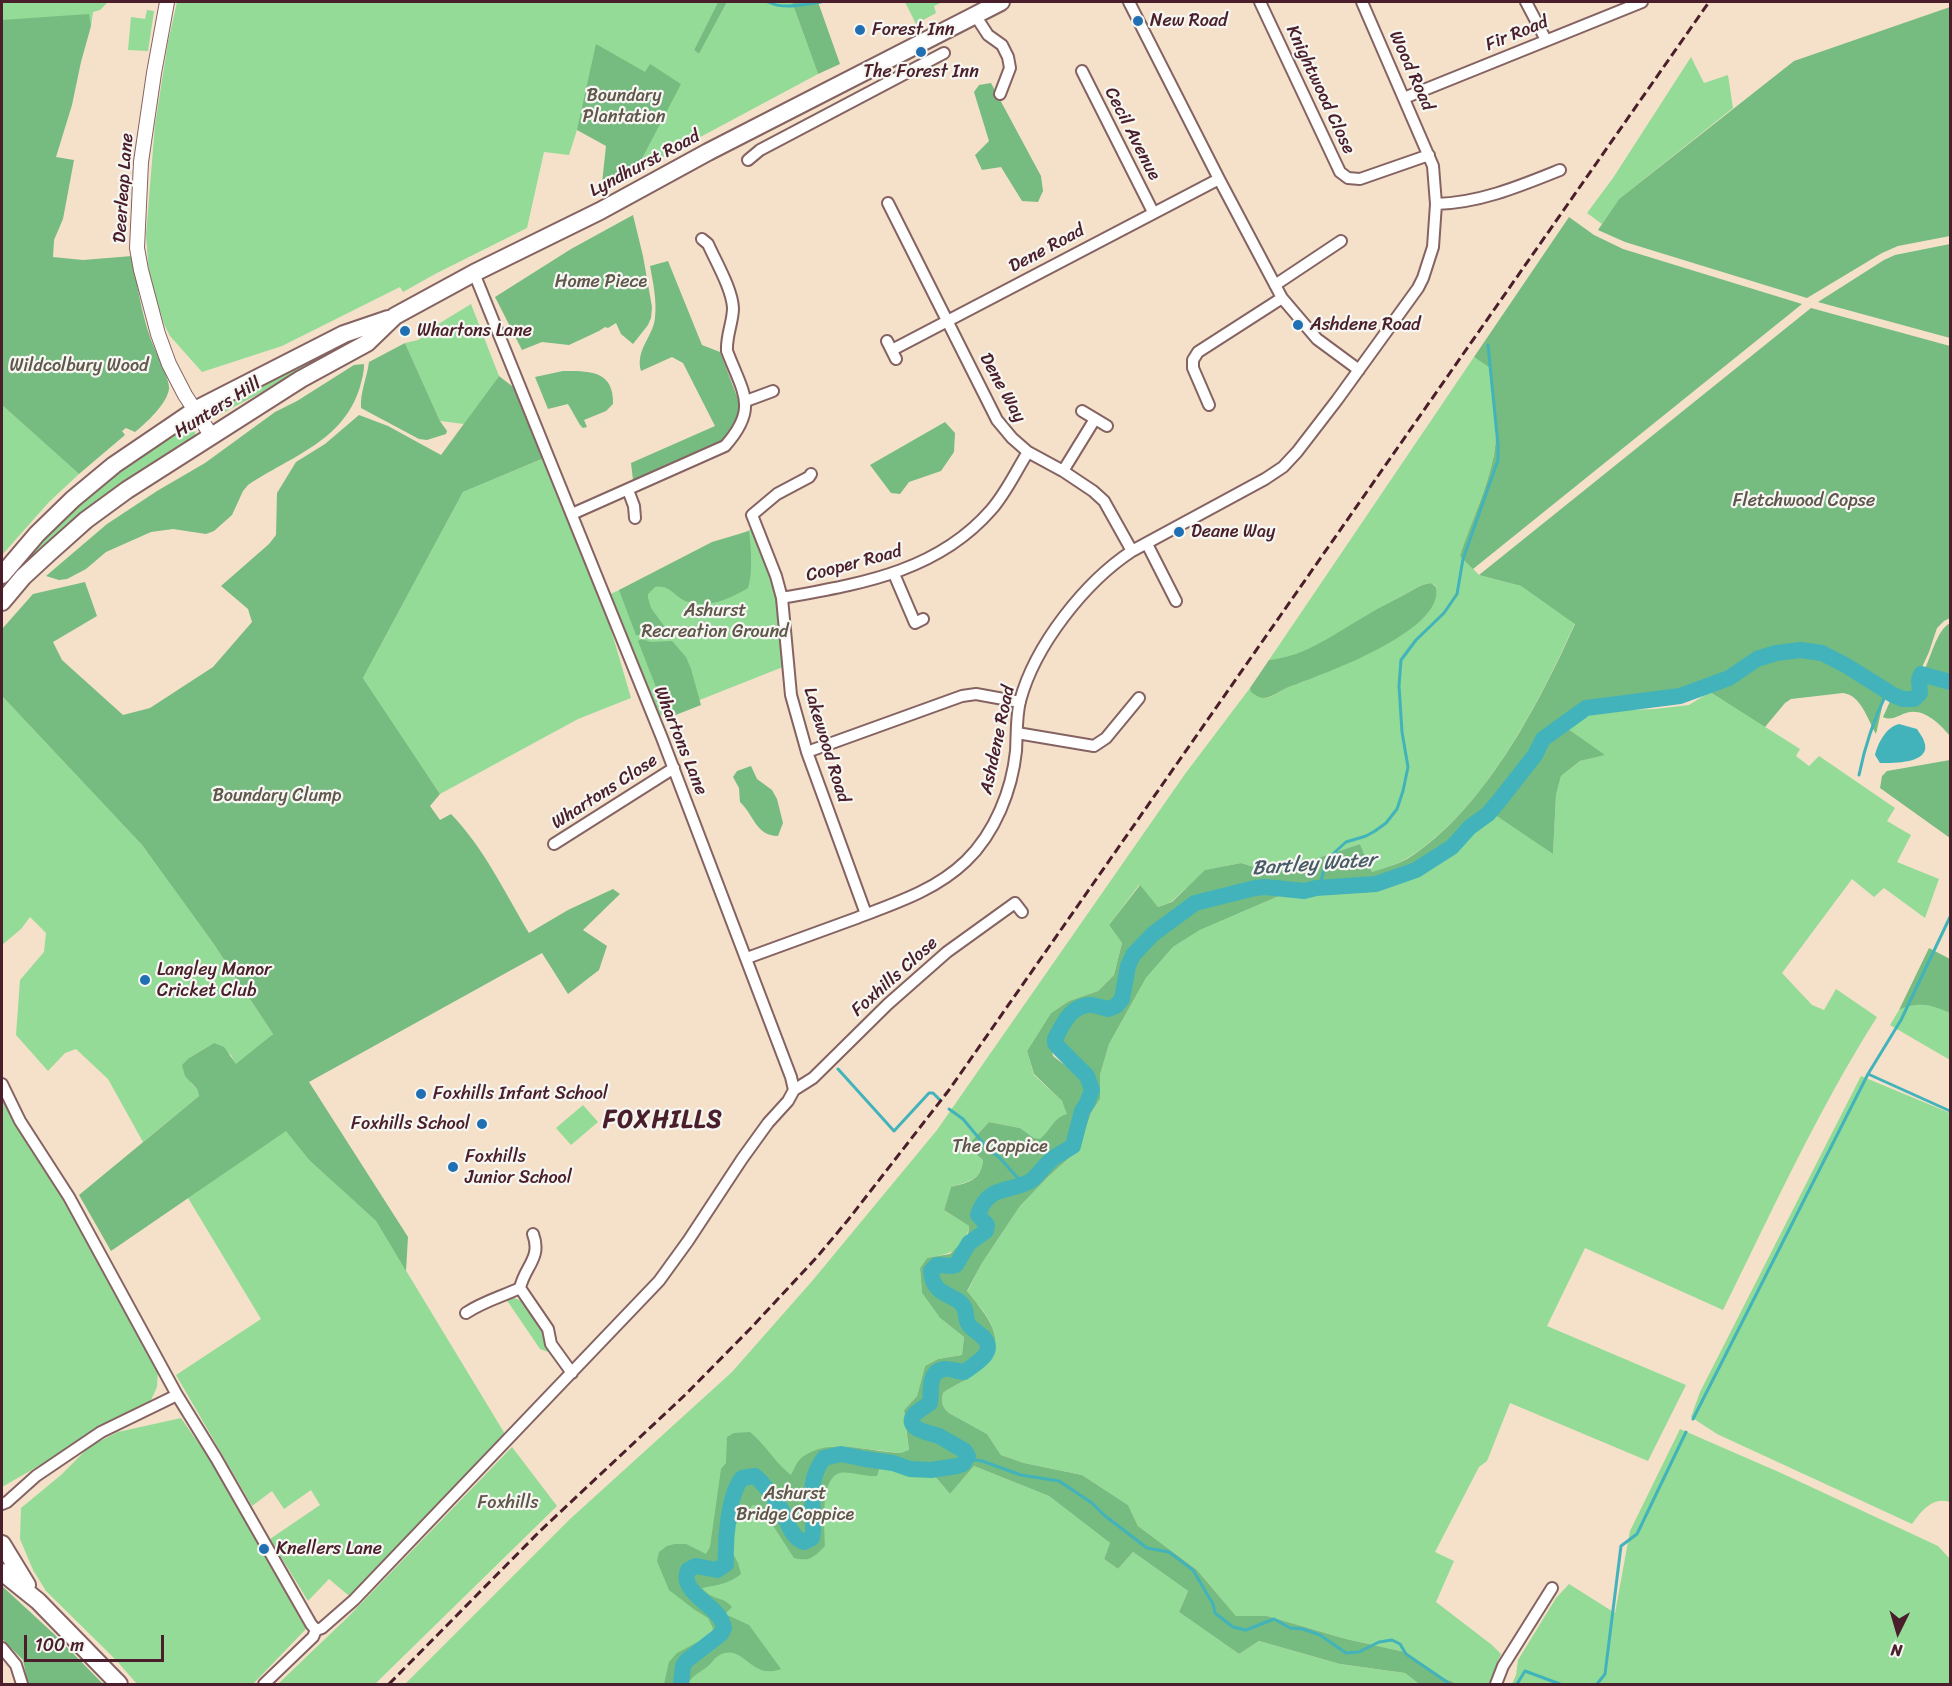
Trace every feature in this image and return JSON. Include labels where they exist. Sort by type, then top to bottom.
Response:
[{"type":"main road","name":"Lyndhurst Road","points":[[474,273],[600,211],[1001,2]]},
{"type":"main road","name":"Hunters Hill","points":[[2,575],[37,534],[73,499],[114,465],[195,410],[344,334],[395,316],[474,273]]},
{"type":"main road","name":"Hunters Hill","points":[[2,602],[24,577],[86,519],[212,435],[367,342],[395,316]]},
{"type":"main road","points":[[2,1544],[38,1600]]},
{"type":"main road","points":[[2,1572],[38,1600],[119,1684]]},
{"type":"street","name":"Deerleap Lane","points":[[167,2],[141,162],[137,248],[158,334],[169,364],[212,435]]},
{"type":"street","points":[[1129,2],[1282,298],[1310,332],[1359,370]]},
{"type":"street","name":"Knightwood Close","points":[[1260,2],[1340,171],[1348,178],[1360,180],[1429,155]]},
{"type":"street","name":"Wood Road","points":[[1362,2],[1429,155]]},
{"type":"street","points":[[1526,2],[1546,40]]},
{"type":"street","name":"Fir Road","points":[[1404,98],[1642,2]]},
{"type":"street","points":[[975,15],[988,35],[1002,45],[1008,57],[1010,68],[1000,94]]},
{"type":"street","points":[[748,160],[760,150],[944,53]]},
{"type":"street","name":"Cecil Avenue","points":[[1082,71],[1153,212]]},
{"type":"street","points":[[833,88],[843,106]]},
{"type":"street","name":"Ashdene Road","points":[[747,958],[913,897],[936,884],[966,861],[976,850],[991,829],[1006,793],[1014,763],[1020,702],[1046,643],[1066,614],[1116,561],[1282,468],[1297,452],[1410,300],[1424,278],[1433,247],[1436,204],[1433,166],[1429,155]]},
{"type":"street","points":[[1436,204],[1454,204],[1479,199],[1560,170]]},
{"type":"street","name":"Dene Road","points":[[892,350],[1219,179]]},
{"type":"street","name":"Dene Way","points":[[888,203],[997,420],[1028,452],[1063,471],[1104,501],[1132,551]]},
{"type":"street","points":[[572,514],[725,446],[738,431],[745,417],[746,401],[726,343],[733,309],[731,297],[708,244],[702,239]]},
{"type":"street","points":[[1275,285],[1341,242]]},
{"type":"street","name":"Whartons Lane","points":[[474,273],[674,768],[789,1069],[794,1090]]},
{"type":"street","points":[[1209,405],[1193,368],[1193,360],[1198,352],[1282,298]]},
{"type":"street","points":[[746,401],[773,391]]},
{"type":"street","points":[[1082,411],[1107,426]]},
{"type":"street","points":[[1063,471],[1095,419]]},
{"type":"street","name":"Cooper Road","points":[[782,598],[894,574],[945,548],[973,528],[994,506],[1028,452]]},
{"type":"street","name":"Lakewood Road","points":[[812,474],[777,494],[752,515],[776,576],[782,598],[791,695],[807,752],[866,914]]},
{"type":"street","points":[[628,490],[634,506],[635,518]]},
{"type":"street","points":[[1147,544],[1176,601]]},
{"type":"street","points":[[894,574],[916,623]]},
{"type":"street","points":[[807,752],[962,696],[976,694],[1020,702]]},
{"type":"street","points":[[1017,734],[1095,746],[1106,738],[1139,698]]},
{"type":"street","name":"Whartons Close","points":[[554,844],[674,768]]},
{"type":"street","name":"Foxhills Close","points":[[794,1090],[813,1077],[888,1004],[947,952],[1015,903],[1022,912]]},
{"type":"street","points":[[2,1084],[20,1121],[69,1197],[177,1395],[316,1630]]},
{"type":"street","points":[[316,1630],[322,1628],[354,1600],[660,1280],[742,1159],[768,1123],[788,1101],[794,1090]]},
{"type":"street","points":[[533,1234],[537,1245],[522,1278],[520,1288],[548,1329],[551,1344],[572,1373]]},
{"type":"street","points":[[466,1313],[481,1303],[520,1288]]},
{"type":"street","points":[[3,1506],[36,1476],[101,1432],[177,1395]]},
{"type":"street","points":[[1496,1684],[1503,1666],[1552,1588]]},
{"type":"street","points":[[264,1684],[314,1637],[316,1630]]},
{"type":"street","points":[[2,1648],[16,1665],[22,1684]]},
{"type":"green space","points":[[2,2],[108,2],[100,10],[93,12],[91,26],[2,28]]},
{"type":"green space","points":[[177,2],[718,2],[694,50],[699,54],[727,2],[792,2],[818,74],[635,172],[680,84],[650,65],[646,72],[577,130],[569,155],[544,152],[527,228],[403,292],[400,287],[282,346],[202,372],[170,336],[164,324],[149,275],[146,235],[155,125],[168,42]]},
{"type":"green space","points":[[718,2],[727,2],[699,54],[694,50]]},
{"type":"green space","points":[[792,2],[818,2],[840,64],[818,74]]},
{"type":"green space","points":[[905,2],[943,2],[934,6],[936,13],[916,24]]},
{"type":"green space","points":[[1950,7],[1950,236],[1898,246],[1882,253],[1807,298],[1625,242],[1598,230],[1619,199],[1794,61]]},
{"type":"green space","points":[[147,10],[154,11],[148,51],[128,50],[131,17],[145,19]]},
{"type":"green space","name":"Wildcolbury Wood","points":[[89,14],[91,26],[72,105],[56,157],[74,160],[63,219],[54,240],[53,257],[83,260],[132,256],[144,317],[169,389],[160,407],[145,424],[135,432],[126,428],[122,431],[125,435],[79,474],[2,405],[2,20]]},
{"type":"green space","name":"Boundary Plantation","points":[[596,44],[645,72],[650,64],[681,84],[635,172],[607,189],[602,183],[606,146],[577,130]]},
{"type":"green space","points":[[1691,57],[1704,83],[1728,75],[1733,108],[1619,199],[1602,224],[1587,213],[1613,178]]},
{"type":"green space","points":[[991,83],[1041,176],[1043,191],[1038,202],[1022,201],[1001,167],[982,170],[975,155],[989,141],[974,92],[979,85]]},
{"type":"green space","name":"Home Piece","points":[[633,215],[652,307],[648,325],[633,344],[621,334],[616,323],[569,345],[542,342],[522,350],[495,297],[571,249]]},
{"type":"green space","points":[[1569,217],[1594,235],[1623,249],[1802,304],[1473,569],[1460,556],[1487,480],[1494,455],[1496,433],[1489,367],[1474,357]]},
{"type":"green space","points":[[1950,244],[1950,338],[1818,302],[1895,255]]},
{"type":"green space","points":[[668,261],[702,345],[720,352],[741,407],[735,426],[723,440],[683,460],[633,480],[631,463],[715,426],[683,363],[672,357],[641,371],[640,357],[655,318],[655,298],[650,266]]},
{"type":"green space","points":[[471,304],[499,376],[464,424],[440,421],[405,343],[418,340],[435,326]]},
{"type":"green space","points":[[1811,308],[1950,346],[1950,618],[1937,628],[1918,676],[1917,696],[1908,698],[1893,693],[1858,670],[1820,650],[1784,649],[1757,657],[1738,671],[1682,694],[1589,704],[1544,733],[1522,768],[1524,772],[1541,756],[1545,741],[1564,726],[1605,755],[1580,761],[1561,776],[1556,795],[1553,854],[1497,816],[1471,836],[1454,854],[1418,876],[1366,893],[1279,896],[1200,930],[1173,947],[1146,978],[1109,1044],[1100,1075],[1100,1099],[1091,1113],[1079,1149],[1020,1206],[982,1263],[967,1291],[991,1324],[995,1344],[992,1355],[984,1365],[943,1393],[943,1404],[949,1413],[987,1434],[1001,1455],[1024,1463],[1082,1475],[1128,1505],[1138,1526],[1197,1570],[1236,1616],[1267,1616],[1346,1639],[1405,1652],[1435,1675],[1458,1684],[1419,1684],[1405,1673],[1340,1664],[1259,1641],[1239,1654],[1179,1612],[1188,1591],[1133,1552],[1118,1569],[1104,1559],[1110,1543],[1049,1496],[974,1466],[950,1494],[933,1474],[880,1466],[877,1476],[840,1473],[833,1477],[826,1494],[825,1546],[815,1556],[808,1559],[794,1558],[761,1507],[753,1505],[735,1525],[729,1546],[741,1574],[727,1582],[702,1588],[732,1607],[725,1614],[749,1625],[781,1669],[761,1670],[734,1653],[727,1653],[717,1657],[688,1684],[664,1684],[669,1662],[677,1653],[711,1635],[713,1628],[708,1618],[669,1590],[657,1561],[659,1552],[667,1546],[686,1544],[706,1554],[710,1547],[721,1469],[726,1463],[727,1437],[734,1433],[750,1432],[791,1475],[802,1457],[827,1447],[839,1446],[901,1453],[909,1450],[904,1410],[917,1396],[925,1366],[938,1359],[962,1355],[964,1337],[940,1318],[922,1293],[920,1268],[927,1258],[950,1254],[968,1236],[969,1226],[944,1210],[951,1187],[973,1180],[982,1167],[983,1160],[967,1146],[989,1122],[1020,1128],[1034,1138],[1040,1139],[1055,1121],[1067,1114],[1062,1101],[1034,1074],[1027,1051],[1051,1013],[1069,1001],[1098,991],[1114,975],[1122,943],[1109,925],[1140,885],[1158,907],[1172,902],[1205,870],[1241,863],[1273,873],[1360,844],[1372,872],[1407,859],[1435,839],[1484,785],[1526,721],[1575,624],[1521,586],[1479,575]],"holes":[[[1163,921],[1165,925],[1149,939],[1132,962],[1121,1007],[1081,1010],[1070,1020],[1061,1034],[1061,1047],[1083,1066],[1093,1079],[1095,1104],[1084,1111],[1077,1145],[1056,1159],[1030,1185],[1024,1187],[1022,1182],[1031,1179],[1055,1153],[1071,1144],[1074,1139],[1079,1107],[1085,1098],[1084,1080],[1053,1056],[1052,1037],[1057,1021],[1069,1008],[1077,1004],[1090,1002],[1112,1004],[1119,992],[1130,949],[1145,933]]]},
{"type":"green space","points":[[372,333],[208,421],[205,414],[357,336]]},
{"type":"green space","points":[[405,343],[440,421],[447,431],[446,434],[427,440],[419,439],[361,408],[369,362]]},
{"type":"green space","points":[[1474,357],[1489,366],[1495,422],[1494,455],[1461,556],[1479,575],[1521,586],[1575,623],[1544,687],[1506,754],[1460,814],[1434,839],[1394,865],[1372,872],[1360,844],[1273,873],[1241,863],[1206,870],[1171,902],[1158,907],[1139,885],[1109,925],[1122,943],[1114,975],[1098,991],[1069,1001],[1051,1013],[1027,1051],[1034,1075],[1062,1101],[1068,1114],[1056,1121],[1040,1140],[1020,1128],[989,1122],[967,1146],[983,1160],[982,1167],[973,1179],[951,1187],[944,1210],[969,1226],[967,1234],[955,1250],[927,1258],[920,1268],[922,1293],[940,1318],[964,1337],[962,1355],[938,1359],[925,1366],[917,1396],[904,1410],[909,1451],[901,1453],[850,1447],[827,1448],[815,1459],[797,1484],[782,1490],[765,1472],[748,1466],[749,1476],[767,1491],[792,1537],[807,1545],[817,1538],[812,1504],[815,1479],[826,1459],[837,1456],[871,1465],[891,1466],[933,1474],[950,1494],[974,1466],[1049,1496],[1110,1543],[1104,1559],[1118,1569],[1133,1552],[1188,1591],[1179,1612],[1239,1654],[1259,1641],[1340,1664],[1405,1673],[1419,1684],[405,1684],[569,1520],[732,1372],[813,1280],[937,1130],[1185,774],[1250,688],[1257,696],[1271,697],[1286,688],[1378,648],[1422,619],[1434,602],[1436,586],[1431,583],[1418,587],[1319,644],[1302,652],[1269,660]],"holes":[[[741,1474],[749,1476],[724,1561],[721,1526],[730,1509],[732,1492]],[[685,1583],[779,1667],[758,1659],[720,1638],[721,1629],[717,1616],[707,1606],[687,1593]]]},
{"type":"green space","points":[[364,364],[360,387],[352,406],[341,421],[314,446],[248,485],[232,515],[214,531],[206,534],[173,529],[151,532],[106,552],[86,569],[67,579],[59,580],[46,576],[107,524],[205,463],[275,412],[354,365]]},
{"type":"green space","points":[[563,371],[591,372],[609,384],[613,404],[606,411],[584,420],[587,427],[583,428],[580,425],[568,404],[548,409],[535,377]]},
{"type":"green space","name":"Boundary Clump","points":[[499,376],[517,390],[544,458],[463,492],[363,678],[440,794],[430,806],[440,820],[451,814],[474,841],[529,933],[568,910],[613,889],[620,894],[583,930],[607,946],[599,970],[568,994],[542,953],[309,1082],[408,1237],[406,1271],[376,1221],[309,1160],[286,1131],[111,1251],[79,1195],[199,1096],[197,1089],[185,1076],[182,1065],[189,1058],[214,1043],[224,1047],[236,1064],[273,1034],[213,943],[142,845],[2,696],[2,629],[33,594],[85,582],[97,616],[53,642],[62,660],[123,715],[150,708],[213,667],[252,622],[248,609],[221,586],[269,544],[276,535],[277,493],[296,462],[325,444],[359,415],[388,426],[441,455]]},
{"type":"green space","points":[[2,405],[79,474],[49,502],[2,555]]},
{"type":"green space","points":[[945,422],[955,433],[954,452],[941,471],[909,482],[900,494],[891,493],[870,465]]},
{"type":"green space","points":[[185,423],[192,427],[196,435],[192,441],[2,593],[2,584],[73,507],[126,461]]},
{"type":"green space","points":[[544,458],[605,609],[631,698],[578,719],[440,794],[363,678],[463,492]]},
{"type":"green space","name":"Ashurst Recreation Ground","points":[[756,527],[776,576],[788,665],[654,718],[604,597]]},
{"type":"green space","points":[[749,531],[751,568],[748,588],[727,599],[696,604],[683,600],[669,589],[655,587],[648,594],[648,598],[651,608],[667,630],[648,636],[636,635],[619,590],[712,542]]},
{"type":"green space","points":[[1431,583],[1436,587],[1434,603],[1422,620],[1402,635],[1352,662],[1270,697],[1262,698],[1251,692],[1250,688],[1269,660],[1283,658],[1309,648],[1416,588]]},
{"type":"green space","points":[[1950,623],[1950,680],[1923,673],[1937,638]]},
{"type":"green space","points":[[642,639],[651,642],[672,641],[686,657],[701,705],[668,718],[638,641]]},
{"type":"green space","points":[[1787,653],[1815,653],[1826,657],[1885,694],[1876,734],[1855,698],[1843,693],[1791,699],[1765,727],[1710,692],[1761,659]]},
{"type":"green space","points":[[1923,676],[1950,684],[1950,736],[1936,722],[1919,712],[1906,713],[1892,718],[1883,717],[1892,697],[1901,701],[1914,702],[1922,695],[1921,679]]},
{"type":"green space","points":[[1710,692],[1800,749],[1796,756],[1809,766],[1819,756],[1895,808],[1887,821],[1911,835],[1897,862],[1939,879],[1925,918],[1884,888],[1874,897],[1852,879],[1782,973],[1812,1005],[1824,1010],[1836,989],[1877,1017],[1815,1124],[1723,1310],[1585,1248],[1547,1326],[1686,1385],[1648,1461],[1510,1403],[1487,1461],[1479,1467],[1435,1552],[1454,1561],[1436,1602],[1501,1654],[1489,1684],[1458,1684],[1435,1675],[1405,1652],[1346,1639],[1267,1616],[1236,1616],[1197,1570],[1138,1526],[1128,1505],[1082,1475],[1024,1463],[1001,1455],[987,1434],[947,1411],[943,1404],[943,1393],[968,1378],[983,1365],[995,1345],[995,1334],[991,1324],[967,1292],[982,1263],[1020,1206],[1079,1149],[1091,1113],[1100,1099],[1100,1075],[1109,1044],[1146,978],[1173,947],[1200,930],[1279,896],[1366,893],[1418,876],[1497,815],[1553,854],[1556,795],[1561,776],[1580,761],[1604,755],[1564,726],[1597,711],[1689,705]]},
{"type":"green space","points":[[2,696],[142,845],[213,943],[273,1034],[236,1065],[231,1055],[214,1043],[189,1058],[191,1083],[197,1089],[199,1096],[143,1142],[108,1079],[76,1049],[65,1053],[48,1071],[16,1035],[20,980],[44,952],[46,933],[30,917],[21,929],[2,945]]},
{"type":"green space","points":[[1950,760],[1950,838],[1880,788],[1882,776],[1887,771]]},
{"type":"green space","points":[[751,766],[757,779],[772,790],[777,799],[783,823],[778,836],[765,833],[760,829],[740,802],[739,788],[733,777],[737,771]]},
{"type":"green space","points":[[1929,948],[1950,959],[1950,1013],[1924,1005],[1899,1010]]},
{"type":"green space","points":[[1911,1004],[1937,1006],[1950,1013],[1950,1060],[1890,1025],[1899,1010]]},
{"type":"green space","points":[[1861,1076],[1950,1113],[1950,1502],[1933,1503],[1923,1510],[1912,1524],[1717,1434],[1691,1417],[1700,1392]]},
{"type":"green space","points":[[2,1084],[69,1197],[158,1369],[157,1387],[151,1400],[84,1437],[2,1487]]},
{"type":"green space","points":[[583,1105],[598,1122],[571,1145],[556,1128]]},
{"type":"green space","points":[[286,1130],[309,1160],[376,1221],[508,1439],[354,1600],[329,1579],[308,1601],[270,1539],[320,1505],[311,1490],[284,1509],[272,1491],[252,1506],[176,1375],[261,1319],[188,1198]]},
{"type":"green space","points":[[514,1298],[528,1306],[539,1319],[546,1336],[548,1352],[540,1349],[506,1299]]},
{"type":"green space","points":[[181,1418],[211,1461],[306,1629],[253,1684],[137,1684],[46,1591],[33,1570],[20,1539],[21,1508],[61,1475],[90,1446],[118,1432]]},
{"type":"green space","points":[[1680,1429],[1938,1546],[1950,1559],[1950,1684],[1512,1684],[1518,1660],[1556,1598],[1569,1584],[1615,1613],[1630,1531]]},
{"type":"green space","name":"Foxhills","points":[[512,1447],[557,1506],[375,1684],[278,1684],[348,1617]]},
{"type":"green space","points":[[2,1586],[103,1684],[28,1684],[23,1660],[2,1639]]},
{"type":"water","points":[[1899,724],[1917,729],[1924,741],[1923,754],[1910,761],[1880,763],[1875,755],[1880,741],[1890,728]]},
{"type":"waterway","points":[[768,2],[787,6],[821,2]]},
{"type":"waterway","points":[[1319,887],[1324,870],[1335,852],[1346,842],[1366,836],[1386,823],[1397,809],[1403,791],[1408,767],[1402,732],[1399,686],[1401,660],[1416,640],[1444,613],[1457,594],[1463,559],[1498,460],[1488,345]]},
{"type":"waterway","name":"Bartley Water","points":[[681,1684],[683,1666],[686,1661],[721,1634],[724,1628],[716,1613],[689,1586],[688,1570],[696,1566],[717,1570],[726,1564],[727,1532],[733,1496],[742,1478],[755,1476],[758,1479],[780,1507],[792,1532],[804,1542],[812,1538],[813,1485],[818,1467],[824,1458],[841,1454],[893,1463],[910,1469],[931,1470],[963,1464],[968,1456],[965,1451],[912,1424],[914,1415],[930,1403],[931,1383],[935,1374],[944,1369],[964,1372],[979,1361],[988,1348],[987,1342],[968,1323],[964,1307],[956,1299],[940,1291],[933,1280],[931,1271],[937,1265],[956,1265],[969,1243],[986,1231],[987,1225],[978,1215],[988,1198],[994,1193],[1032,1180],[1052,1159],[1073,1146],[1082,1111],[1092,1090],[1087,1076],[1059,1048],[1055,1039],[1068,1017],[1076,1009],[1088,1005],[1108,1009],[1116,1006],[1122,999],[1128,966],[1133,955],[1153,934],[1195,903],[1255,888],[1304,891],[1316,888],[1376,884],[1416,870],[1452,847],[1470,827],[1488,814],[1535,755],[1543,739],[1586,708],[1680,696],[1729,678],[1757,659],[1776,653],[1801,650],[1822,653],[1903,699],[1914,699],[1920,693],[1921,674],[1950,682]]},
{"type":"waterway","points":[[1859,775],[1870,732],[1887,692]]},
{"type":"waterway","points":[[1693,1419],[1868,1074],[1901,1020],[1950,917]]},
{"type":"waterway","points":[[838,1069],[894,1131],[929,1093],[933,1093],[940,1100]]},
{"type":"waterway","points":[[1868,1074],[1950,1111]]},
{"type":"waterway","points":[[949,1109],[963,1119],[988,1149],[1000,1158],[1023,1184]]},
{"type":"waterway","points":[[1597,1684],[1605,1674],[1621,1546],[1637,1534],[1686,1432]]},
{"type":"waterway","points":[[968,1459],[982,1461],[1021,1475],[1059,1481],[1092,1503],[1147,1548],[1169,1552],[1193,1570],[1213,1604],[1215,1613],[1233,1627],[1246,1630],[1274,1619],[1290,1628],[1303,1629],[1320,1635],[1346,1653],[1359,1652],[1379,1642],[1392,1640],[1400,1644],[1406,1654],[1450,1684]]},
{"type":"waterway","points":[[1517,1684],[1525,1671],[1560,1684]]},
{"type":"railway","points":[[389,1684],[540,1531],[685,1395],[750,1329],[848,1220],[949,1090],[1709,2]]},
{"type":"place","name":"New Road","points":[[1138,21]]},
{"type":"place","name":"Forest Inn","points":[[860,30]]},
{"type":"place","name":"The Forest Inn","points":[[921,52]]},
{"type":"place","name":"Ashdene Road","points":[[1298,325]]},
{"type":"place","name":"Whartons Lane","points":[[405,331]]},
{"type":"place","name":"Deane Way","points":[[1179,532]]},
{"type":"place","name":"Langley Manor Cricket Club","points":[[145,980]]},
{"type":"place","name":"Foxhills Infant School","points":[[421,1094]]},
{"type":"place","name":"Foxhills School","points":[[482,1124]]},
{"type":"place","name":"Foxhills Junior School","points":[[453,1167]]},
{"type":"place","name":"Knellers Lane","points":[[264,1549]]},
{"type":"district","name":"FOXHILLS","points":[[663,1121]]},
{"type":"park label","name":"Fletchwood Copse","points":[[1804,501]]},
{"type":"park label","name":"The Coppice","points":[[1000,1147]]},
{"type":"park label","name":"Ashurst Bridge Coppice","points":[[795,1504]]}]
